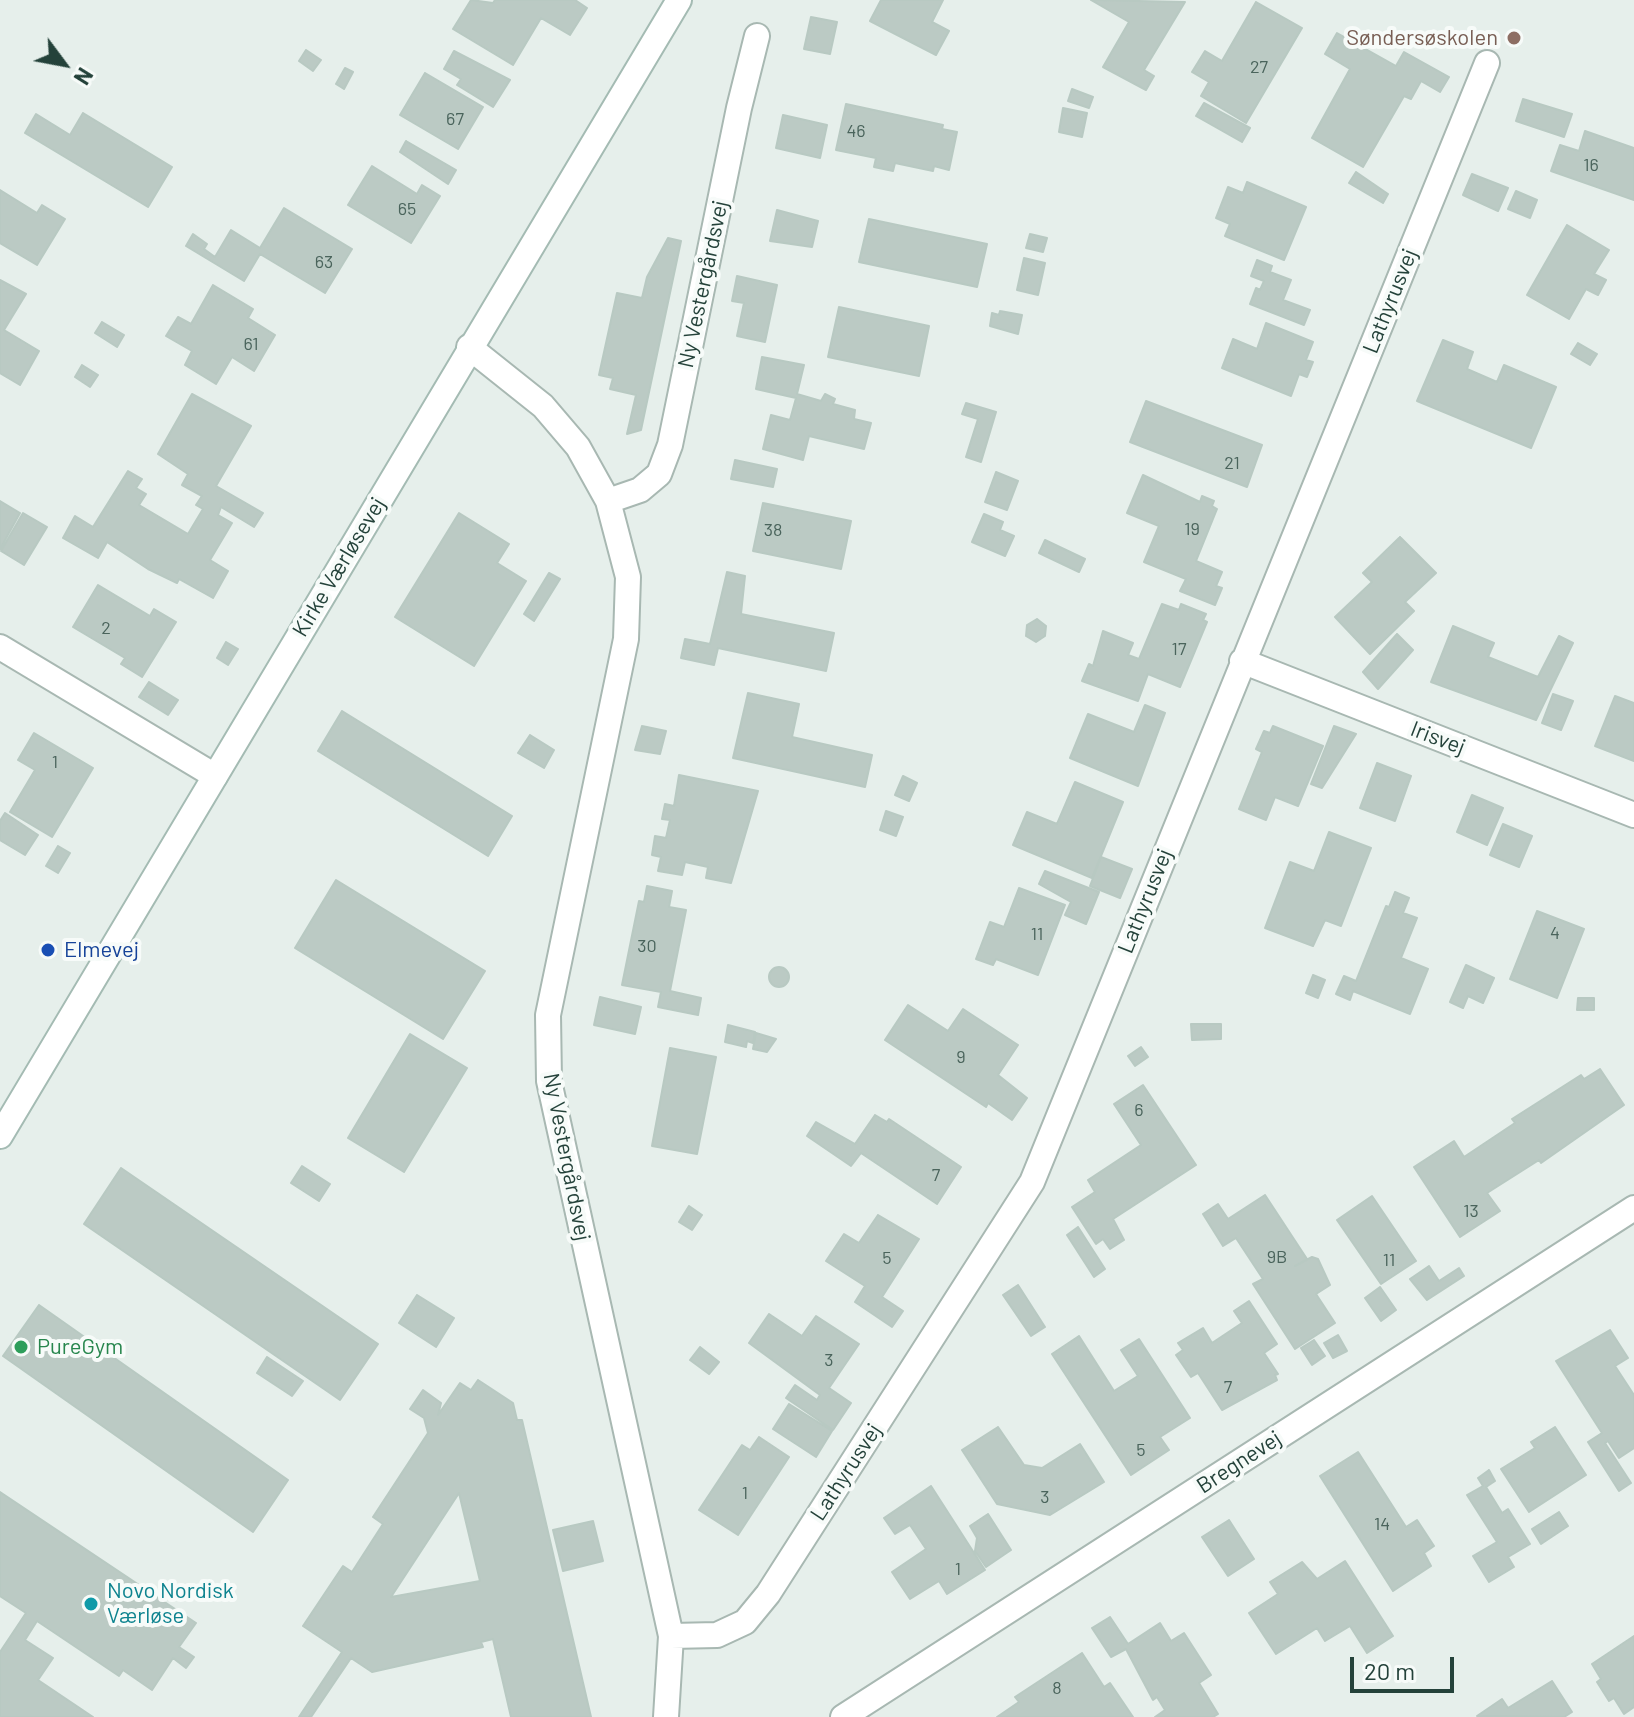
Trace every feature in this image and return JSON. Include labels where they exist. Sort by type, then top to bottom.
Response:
[{"type":"street","name":"Kirke Værløsevej","points":[[0,1136],[679,0]]},
{"type":"street","name":"Ny Vestergårdsvej","points":[[608,501],[640,490],[659,474],[670,445],[739,108],[757,36]]},
{"type":"street","name":"Lathyrusvej","points":[[671,1636],[717,1635],[745,1622],[768,1594],[1032,1182],[1487,63]]},
{"type":"street","name":"Ny Vestergårdsvej","points":[[469,347],[543,406],[578,447],[608,501],[628,577],[626,639],[548,1015],[549,1081],[671,1636],[666,1717]]},
{"type":"street","points":[[0,647],[215,776]]},
{"type":"street","name":"Irisvej","points":[[1242,661],[1634,815]]},
{"type":"street","name":"Bregnevej","points":[[843,1717],[1634,1208]]},
{"type":"building","points":[[471,0],[493,3],[495,0],[575,0],[587,8],[570,35],[541,18],[513,65],[453,29]]},
{"type":"building","points":[[881,0],[943,0],[932,22],[949,31],[936,55],[870,21]]},
{"type":"building","points":[[1091,0],[1185,2],[1144,70],[1154,76],[1146,90],[1103,67],[1129,22]]},
{"type":"building","points":[[1256,2],[1302,28],[1246,123],[1201,96],[1209,82],[1192,72],[1205,51],[1222,61]]},
{"type":"building","points":[[811,17],[837,22],[830,54],[804,49]]},
{"type":"building","points":[[1337,33],[1396,66],[1404,52],[1449,77],[1440,92],[1421,81],[1411,99],[1404,96],[1363,167],[1312,138],[1350,69],[1325,54]]},
{"type":"building","points":[[306,50],[321,60],[313,71],[299,61]]},
{"type":"building","points":[[454,51],[510,80],[493,107],[457,85],[461,79],[444,69]]},
{"type":"building","points":[[345,68],[353,72],[344,89],[336,84]]},
{"type":"building","points":[[425,73],[483,107],[458,149],[400,115]]},
{"type":"building","points":[[1072,89],[1093,97],[1089,108],[1068,101]]},
{"type":"building","points":[[1523,99],[1572,114],[1564,137],[1516,121]]},
{"type":"building","points":[[1204,103],[1250,128],[1242,142],[1196,116]]},
{"type":"building","points":[[846,104],[943,125],[942,129],[957,132],[949,170],[934,166],[933,171],[895,163],[893,171],[874,167],[876,158],[836,150]]},
{"type":"building","points":[[1063,108],[1087,113],[1082,137],[1059,132]]},
{"type":"building","points":[[83,113],[172,167],[148,207],[25,133],[36,114],[70,135]]},
{"type":"building","points":[[783,115],[827,125],[820,158],[776,148]]},
{"type":"building","points":[[1585,131],[1634,148],[1634,200],[1551,171],[1560,145],[1579,151]]},
{"type":"building","points":[[406,141],[456,170],[448,184],[400,152]]},
{"type":"building","points":[[372,166],[417,194],[422,185],[440,196],[411,243],[348,205]]},
{"type":"building","points":[[1356,172],[1388,194],[1383,203],[1349,183]]},
{"type":"building","points":[[1472,174],[1508,188],[1498,211],[1463,195]]},
{"type":"building","points":[[1247,182],[1306,207],[1284,260],[1225,236],[1230,224],[1216,218],[1228,187],[1243,193]]},
{"type":"building","points":[[0,190],[37,213],[42,205],[65,219],[37,265],[0,243]]},
{"type":"building","points":[[1516,191],[1537,200],[1530,218],[1508,209]]},
{"type":"building","points":[[284,208],[352,249],[325,293],[260,254],[244,281],[186,246],[193,234],[207,244],[204,249],[215,257],[231,230],[260,248]]},
{"type":"building","points":[[777,210],[818,221],[812,247],[770,241]]},
{"type":"building","points":[[869,219],[987,244],[977,287],[859,262]]},
{"type":"building","points":[[1567,225],[1609,250],[1594,274],[1606,280],[1598,295],[1586,289],[1569,319],[1527,295]]},
{"type":"building","points":[[1030,234],[1047,238],[1043,252],[1026,248]]},
{"type":"building","points":[[668,238],[681,241],[641,430],[627,434],[636,395],[610,389],[613,378],[599,375],[617,293],[642,298],[647,277]]},
{"type":"building","points":[[1024,258],[1045,263],[1038,295],[1017,290]]},
{"type":"building","points":[[1257,260],[1272,266],[1270,272],[1291,280],[1283,300],[1310,310],[1304,325],[1250,304],[1256,288],[1260,290],[1264,281],[1251,276]]},
{"type":"building","points":[[737,276],[777,285],[765,342],[737,336],[744,303],[732,301]]},
{"type":"building","points":[[0,280],[26,294],[4,330],[39,351],[20,385],[0,373]]},
{"type":"building","points":[[213,285],[253,309],[248,318],[275,335],[254,371],[232,357],[216,384],[185,365],[192,351],[166,336],[178,317],[191,324]]},
{"type":"building","points":[[839,307],[929,326],[919,376],[828,357]]},
{"type":"building","points":[[1000,311],[1022,315],[1018,334],[990,326],[992,313],[999,315]]},
{"type":"building","points":[[102,322],[124,335],[117,347],[95,333]]},
{"type":"building","points":[[1266,323],[1313,342],[1306,360],[1313,362],[1307,377],[1299,374],[1291,396],[1222,368],[1233,339],[1257,349]]},
{"type":"building","points":[[1443,340],[1473,352],[1467,369],[1497,382],[1504,365],[1556,387],[1531,448],[1417,401]]},
{"type":"building","points":[[1578,343],[1597,354],[1590,365],[1571,354]]},
{"type":"building","points":[[762,357],[804,365],[797,394],[821,401],[825,394],[835,399],[833,404],[855,410],[854,419],[871,423],[864,449],[809,436],[803,460],[763,449],[771,415],[790,420],[796,398],[756,389]]},
{"type":"building","points":[[82,365],[98,375],[90,387],[75,377]]},
{"type":"building","points":[[192,394],[251,426],[216,486],[263,513],[254,527],[221,507],[218,515],[232,523],[210,560],[228,571],[213,598],[179,579],[177,583],[148,569],[107,542],[98,558],[63,538],[75,516],[93,527],[128,471],[142,479],[136,488],[146,494],[139,505],[188,534],[203,509],[196,505],[202,496],[182,485],[188,474],[158,454]]},
{"type":"building","points":[[1146,401],[1262,445],[1247,487],[1130,442]]},
{"type":"building","points":[[966,403],[996,412],[981,462],[966,457],[978,419],[962,414]]},
{"type":"building","points":[[735,460],[777,469],[773,487],[731,479]]},
{"type":"building","points":[[996,472],[1018,481],[1007,510],[985,502]]},
{"type":"building","points":[[1143,475],[1200,502],[1202,496],[1214,501],[1212,506],[1217,509],[1196,561],[1222,572],[1216,586],[1222,588],[1215,605],[1180,591],[1186,579],[1144,562],[1159,526],[1127,513]]},
{"type":"building","points":[[0,501],[20,513],[0,549]]},
{"type":"building","points":[[763,503],[851,521],[841,569],[753,551]]},
{"type":"building","points":[[23,513],[47,527],[24,565],[1,551]]},
{"type":"building","points":[[459,513],[509,544],[497,563],[526,581],[474,666],[395,617]]},
{"type":"building","points":[[984,514],[1003,522],[1000,530],[1014,536],[1005,556],[972,542]]},
{"type":"building","points":[[1400,537],[1436,573],[1405,602],[1414,611],[1370,654],[1335,617],[1372,582],[1363,573]]},
{"type":"building","points":[[1045,540],[1085,559],[1079,572],[1039,553]]},
{"type":"building","points":[[727,572],[745,576],[741,614],[834,633],[826,671],[718,648],[714,665],[681,658],[685,639],[710,644]]},
{"type":"building","points":[[549,573],[560,579],[534,621],[524,614]]},
{"type":"building","points":[[98,585],[150,616],[154,609],[176,622],[142,677],[121,664],[125,658],[73,627]]},
{"type":"building","points":[[1162,604],[1179,610],[1181,604],[1206,614],[1203,620],[1207,622],[1180,687],[1148,674],[1138,701],[1082,681],[1089,664],[1093,666],[1103,631],[1133,643],[1128,655],[1139,659]]},
{"type":"building","points":[[1037,619],[1046,626],[1045,636],[1036,642],[1026,636],[1027,625]]},
{"type":"building","points":[[1453,626],[1494,643],[1488,657],[1538,677],[1559,636],[1573,643],[1536,720],[1431,682]]},
{"type":"building","points":[[1397,634],[1413,650],[1378,689],[1363,672]]},
{"type":"building","points":[[226,642],[238,649],[228,665],[217,658]]},
{"type":"building","points":[[149,682],[178,700],[168,715],[139,697]]},
{"type":"building","points":[[748,693],[799,704],[792,737],[872,755],[865,787],[733,758]]},
{"type":"building","points":[[1553,694],[1573,701],[1561,730],[1542,723]]},
{"type":"building","points":[[1615,696],[1634,703],[1634,761],[1595,746]]},
{"type":"building","points":[[1145,705],[1165,713],[1138,786],[1070,758],[1088,714],[1134,732]]},
{"type":"building","points":[[342,711],[512,816],[488,856],[318,751]]},
{"type":"building","points":[[642,726],[666,731],[660,754],[635,750]]},
{"type":"building","points":[[1273,726],[1323,746],[1298,806],[1275,797],[1266,820],[1239,809],[1262,752],[1256,749],[1264,731],[1270,733]]},
{"type":"building","points":[[1334,726],[1356,734],[1322,788],[1311,784]]},
{"type":"building","points":[[34,733],[93,768],[52,837],[10,812],[35,770],[18,760]]},
{"type":"building","points":[[530,735],[554,750],[544,768],[518,753]]},
{"type":"building","points":[[1377,763],[1411,776],[1395,821],[1360,808]]},
{"type":"building","points":[[679,775],[758,791],[731,883],[706,878],[708,867],[685,862],[682,875],[658,871],[661,857],[652,855],[655,836],[666,838],[670,820],[662,819],[665,804],[674,806]]},
{"type":"building","points":[[903,776],[917,783],[909,801],[895,795]]},
{"type":"building","points":[[1075,782],[1123,802],[1092,878],[1013,845],[1027,812],[1057,824]]},
{"type":"building","points":[[1472,795],[1503,808],[1487,845],[1457,832]]},
{"type":"building","points":[[886,811],[903,817],[896,836],[880,830]]},
{"type":"building","points":[[5,813],[38,835],[25,855],[0,840],[0,821]]},
{"type":"building","points":[[1503,824],[1532,836],[1519,867],[1490,855]]},
{"type":"building","points":[[1329,832],[1371,848],[1341,926],[1325,920],[1313,946],[1265,928],[1290,862],[1314,871]]},
{"type":"building","points":[[58,846],[70,853],[58,873],[46,866]]},
{"type":"building","points":[[1101,857],[1132,869],[1120,898],[1090,886]]},
{"type":"building","points":[[1045,871],[1099,892],[1086,924],[1065,915],[1071,902],[1039,884]]},
{"type":"building","points":[[336,880],[485,971],[443,1039],[295,948]]},
{"type":"building","points":[[647,886],[672,891],[669,907],[686,910],[670,991],[701,998],[698,1015],[658,1007],[661,992],[622,985],[639,901],[644,902]]},
{"type":"building","points":[[1019,888],[1065,905],[1038,975],[996,959],[993,965],[976,959],[990,922],[1004,927]]},
{"type":"building","points":[[1395,892],[1409,898],[1403,913],[1417,918],[1401,958],[1428,969],[1410,1014],[1353,991],[1350,1000],[1336,994],[1344,976],[1356,981],[1386,906],[1389,907]]},
{"type":"building","points":[[1537,911],[1584,929],[1557,998],[1510,979]]},
{"type":"building","points":[[1466,965],[1494,978],[1483,1003],[1468,996],[1463,1008],[1450,1002]]},
{"type":"building","points":[[779,967],[786,970],[789,977],[786,984],[779,987],[772,984],[769,977],[772,970]]},
{"type":"building","points":[[1313,975],[1325,980],[1318,998],[1306,993]]},
{"type":"building","points":[[600,997],[641,1007],[635,1034],[594,1025]]},
{"type":"building","points":[[1578,998],[1594,998],[1594,1010],[1577,1010]]},
{"type":"building","points":[[908,1005],[948,1031],[963,1009],[1018,1045],[998,1075],[1027,1098],[1012,1120],[988,1103],[986,1107],[885,1040]]},
{"type":"building","points":[[1191,1024],[1221,1024],[1221,1039],[1192,1040]]},
{"type":"building","points":[[728,1025],[755,1032],[753,1043],[747,1041],[746,1047],[725,1042]]},
{"type":"building","points":[[756,1033],[776,1039],[767,1052],[753,1049]]},
{"type":"building","points":[[410,1034],[467,1068],[404,1172],[348,1138]]},
{"type":"building","points":[[1141,1047],[1148,1057],[1135,1066],[1128,1056]]},
{"type":"building","points":[[670,1048],[716,1057],[697,1154],[652,1146]]},
{"type":"building","points":[[1600,1069],[1624,1105],[1541,1163],[1539,1160],[1487,1193],[1500,1211],[1460,1237],[1414,1167],[1454,1141],[1464,1157],[1515,1123],[1512,1119],[1581,1075],[1584,1079]]},
{"type":"building","points":[[1143,1085],[1196,1165],[1113,1219],[1124,1240],[1110,1249],[1103,1239],[1096,1244],[1072,1207],[1095,1192],[1088,1180],[1141,1145],[1114,1104]]},
{"type":"building","points":[[875,1115],[887,1122],[889,1119],[961,1167],[937,1204],[861,1153],[851,1166],[807,1136],[816,1122],[855,1144]]},
{"type":"building","points":[[302,1166],[330,1184],[319,1201],[291,1183]]},
{"type":"building","points":[[121,1168],[378,1344],[340,1400],[84,1224]]},
{"type":"building","points":[[1265,1195],[1307,1259],[1295,1266],[1312,1257],[1318,1259],[1330,1285],[1316,1294],[1335,1323],[1295,1349],[1253,1284],[1263,1279],[1236,1238],[1223,1246],[1203,1214],[1218,1204],[1228,1219]]},
{"type":"building","points":[[1372,1196],[1416,1261],[1381,1284],[1337,1220]]},
{"type":"building","points":[[689,1206],[702,1215],[692,1230],[679,1222]]},
{"type":"building","points":[[878,1215],[919,1239],[882,1297],[903,1311],[892,1327],[855,1302],[865,1286],[826,1261],[844,1234],[859,1243]]},
{"type":"building","points":[[1078,1227],[1105,1269],[1094,1277],[1067,1235]]},
{"type":"building","points":[[1429,1266],[1439,1281],[1459,1268],[1464,1276],[1427,1300],[1410,1279]]},
{"type":"building","points":[[1018,1285],[1045,1327],[1031,1336],[1003,1295]]},
{"type":"building","points":[[1380,1287],[1396,1310],[1381,1321],[1365,1298]]},
{"type":"building","points":[[417,1295],[454,1318],[436,1347],[399,1323]]},
{"type":"building","points":[[1249,1301],[1277,1344],[1264,1353],[1278,1374],[1275,1375],[1277,1380],[1222,1410],[1198,1373],[1191,1377],[1176,1355],[1183,1350],[1178,1343],[1203,1328],[1212,1343],[1242,1323],[1234,1311]]},
{"type":"building","points":[[39,1305],[288,1480],[253,1532],[3,1356]]},
{"type":"building","points":[[769,1314],[802,1336],[816,1316],[859,1344],[829,1388],[851,1403],[833,1430],[786,1398],[795,1385],[817,1400],[820,1395],[749,1343]]},
{"type":"building","points":[[1610,1330],[1628,1358],[1615,1366],[1634,1395],[1634,1448],[1619,1458],[1608,1441],[1605,1443],[1631,1483],[1619,1491],[1588,1442],[1602,1433],[1556,1361]]},
{"type":"building","points":[[1338,1335],[1347,1351],[1333,1358],[1324,1343]]},
{"type":"building","points":[[1079,1336],[1114,1391],[1138,1376],[1121,1350],[1139,1339],[1190,1418],[1160,1437],[1169,1450],[1131,1475],[1052,1354]]},
{"type":"building","points":[[1314,1340],[1325,1356],[1312,1365],[1301,1348]]},
{"type":"building","points":[[700,1347],[719,1362],[709,1374],[690,1360]]},
{"type":"building","points":[[267,1357],[303,1381],[292,1396],[257,1373]]},
{"type":"building","points":[[478,1380],[513,1403],[517,1420],[522,1420],[591,1717],[511,1717],[493,1639],[481,1642],[483,1647],[372,1672],[351,1658],[311,1717],[299,1717],[342,1652],[303,1626],[343,1566],[352,1572],[383,1524],[373,1517],[428,1433],[424,1418],[410,1409],[423,1390],[441,1403],[438,1415],[460,1383],[471,1390]],"holes":[[[459,1493],[480,1581],[391,1597]]]},
{"type":"building","points":[[789,1404],[832,1431],[816,1457],[773,1429]]},
{"type":"building","points":[[998,1427],[1024,1465],[1042,1468],[1080,1444],[1104,1482],[1050,1515],[997,1504],[962,1450]]},
{"type":"building","points":[[1555,1427],[1586,1475],[1529,1512],[1501,1469],[1535,1448],[1531,1442]]},
{"type":"building","points":[[759,1437],[789,1457],[738,1535],[699,1510],[742,1445],[750,1450]]},
{"type":"building","points":[[1358,1452],[1406,1527],[1417,1520],[1434,1546],[1424,1553],[1431,1566],[1393,1591],[1320,1476]]},
{"type":"building","points":[[1489,1470],[1495,1481],[1486,1487],[1502,1513],[1508,1509],[1530,1544],[1508,1557],[1514,1567],[1489,1582],[1473,1556],[1497,1542],[1467,1495],[1483,1486],[1478,1478]]},
{"type":"building","points":[[931,1486],[985,1570],[947,1594],[939,1581],[910,1599],[892,1572],[926,1549],[910,1525],[895,1534],[884,1518]]},
{"type":"building","name":"Novo Nordisk Værløse","points":[[0,1492],[196,1623],[179,1647],[194,1657],[186,1668],[173,1658],[152,1690],[123,1670],[119,1676],[37,1621],[25,1640],[53,1658],[38,1680],[93,1717],[0,1717],[0,1652],[26,1613],[0,1596]]},
{"type":"building","points":[[1559,1512],[1568,1526],[1541,1544],[1532,1529]]},
{"type":"building","points":[[988,1514],[1011,1550],[986,1567],[975,1551],[977,1538],[970,1526]]},
{"type":"building","points":[[1229,1520],[1254,1559],[1228,1576],[1202,1537]]},
{"type":"building","points":[[593,1521],[603,1561],[563,1571],[553,1530]]},
{"type":"building","points":[[1345,1561],[1393,1636],[1367,1653],[1350,1626],[1325,1641],[1317,1628],[1276,1654],[1249,1613],[1278,1594],[1270,1582],[1302,1562],[1317,1579]]},
{"type":"building","points":[[1110,1617],[1128,1644],[1160,1623],[1171,1641],[1184,1633],[1211,1675],[1199,1683],[1218,1714],[1213,1717],[1155,1717],[1165,1710],[1157,1697],[1153,1700],[1126,1649],[1111,1657],[1092,1628]]},
{"type":"building","points":[[1634,1636],[1634,1707],[1624,1714],[1614,1698],[1609,1701],[1597,1682],[1601,1679],[1592,1664]]},
{"type":"building","points":[[1082,1653],[1104,1687],[1110,1683],[1133,1717],[997,1717],[1019,1702],[1015,1697]]},
{"type":"building","points":[[1552,1681],[1572,1712],[1564,1717],[1477,1716],[1502,1699],[1508,1708]]},
{"type":"place","name":"Søndersøskolen","points":[[1514,38]]},
{"type":"place","name":"Elmevej","points":[[48,950]]},
{"type":"place","name":"PureGym","points":[[21,1347]]},
{"type":"place","name":"Novo Nordisk Værløse","points":[[91,1604]]}]
